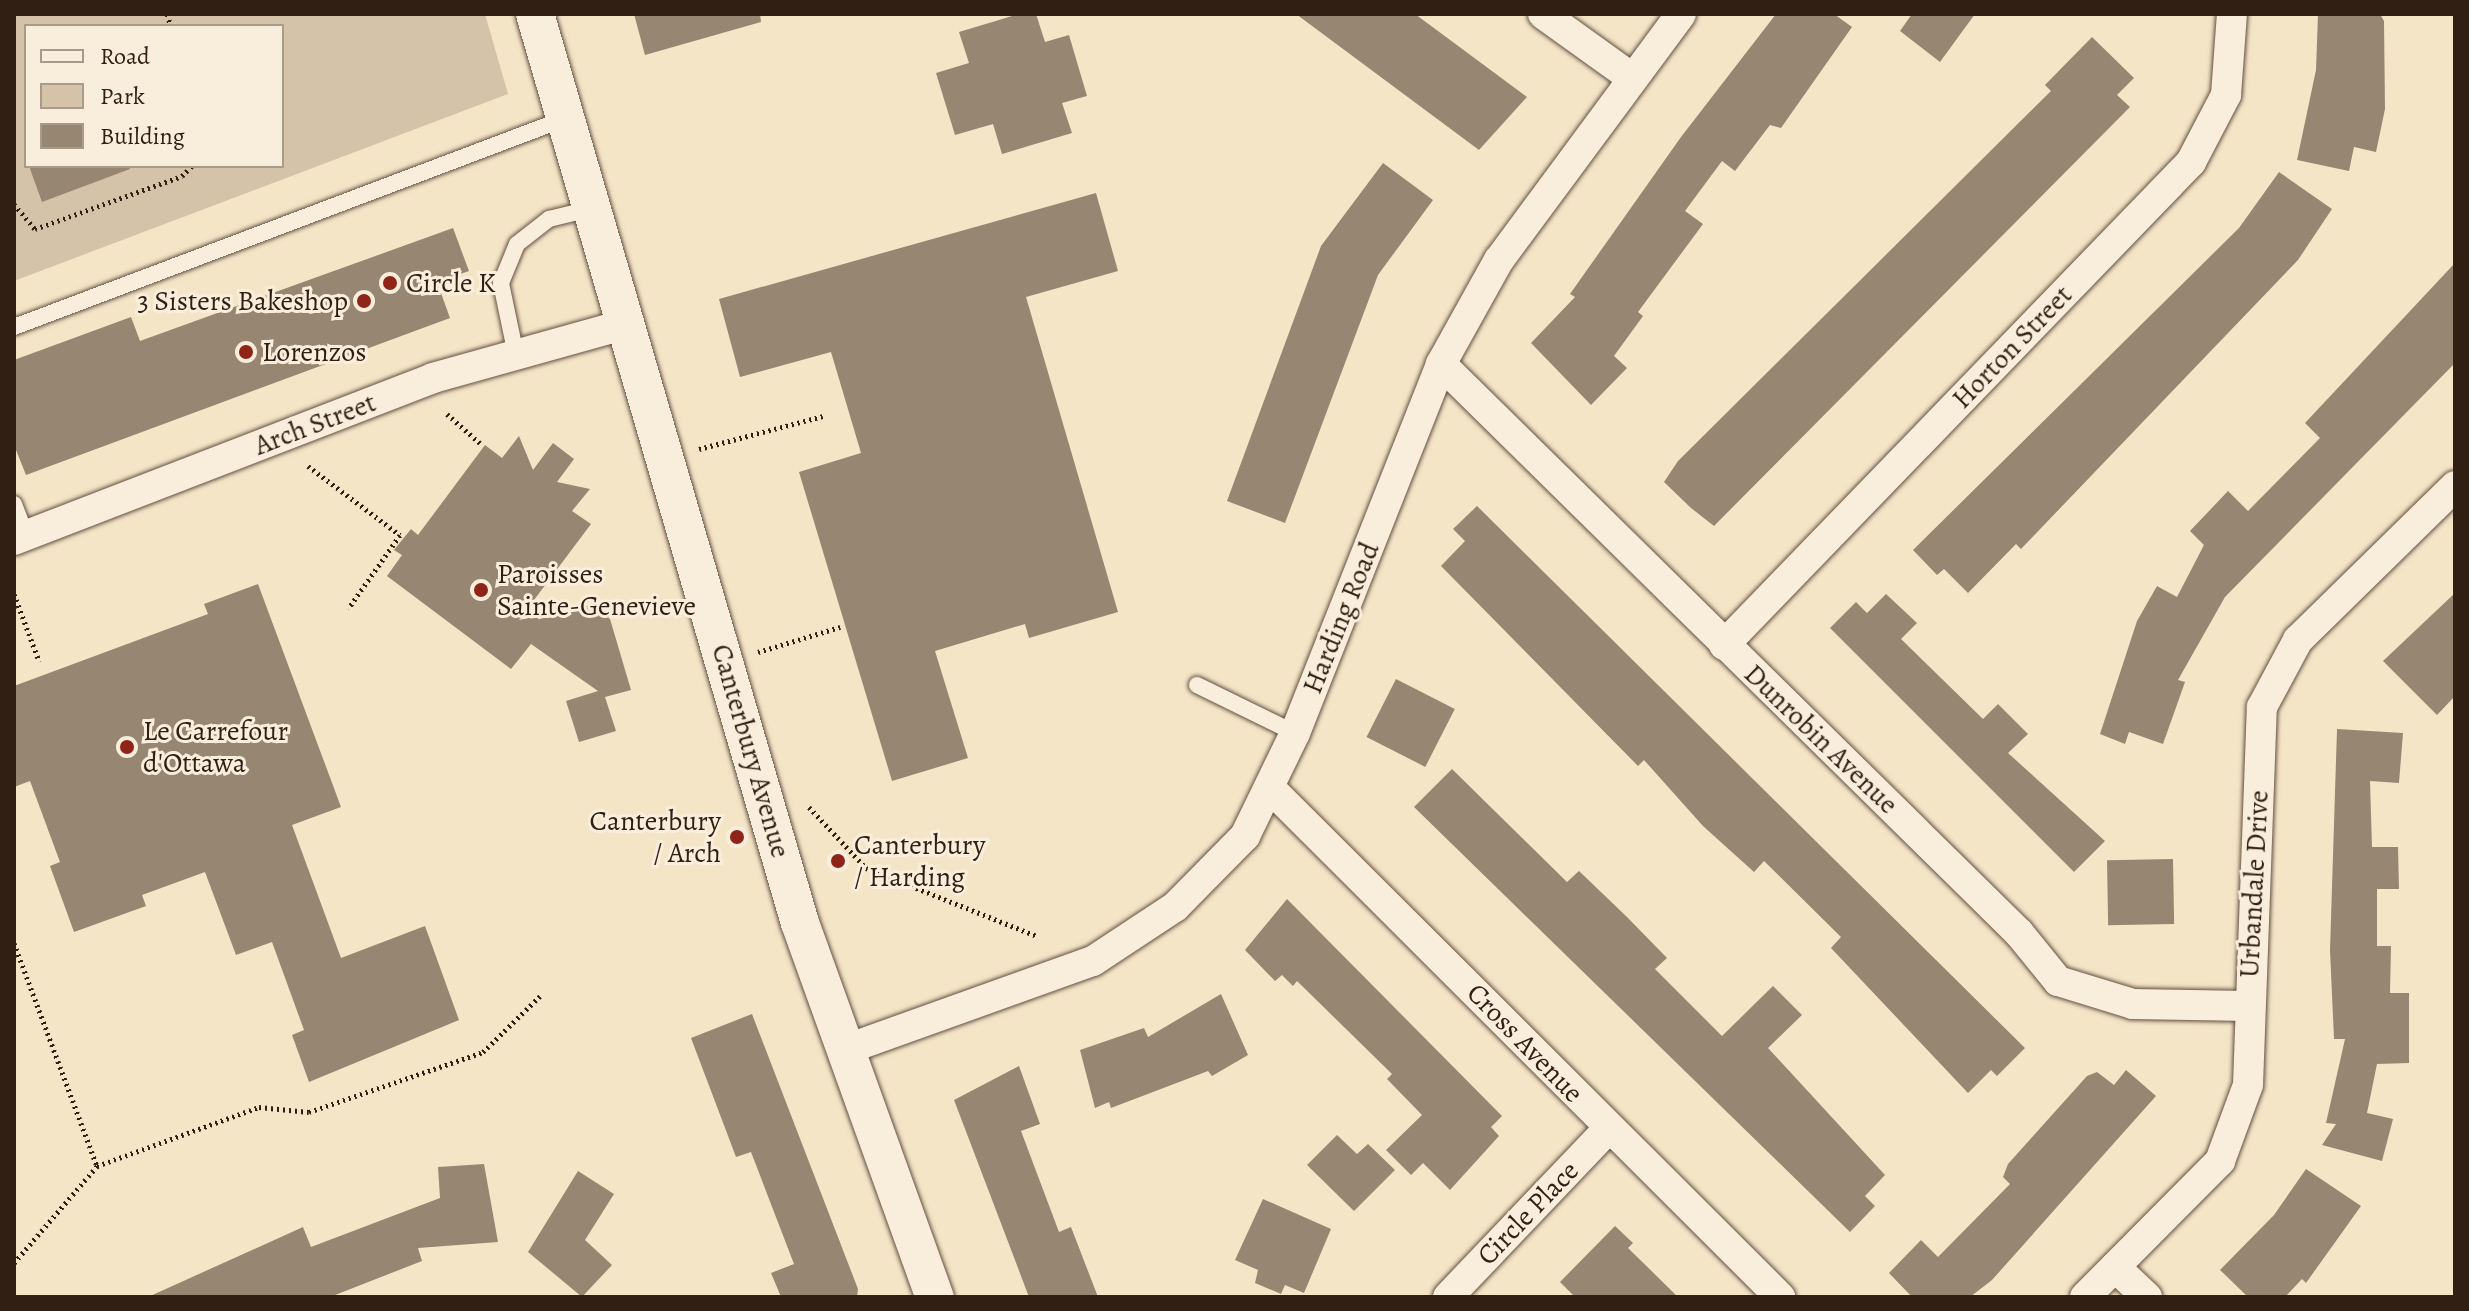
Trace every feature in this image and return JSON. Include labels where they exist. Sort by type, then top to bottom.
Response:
[{"type":"street","name":"Canterbury Avenue","points":[[535,14],[623,325],[727,661],[800,923],[935,1297]]},
{"type":"street","points":[[1543,14],[1632,78]]},
{"type":"street","name":"Harding Road","points":[[847,1049],[1093,961],[1175,907],[1245,836],[1295,733],[1441,364],[1499,260],[1681,14]]},
{"type":"street","name":"Horton Street","points":[[1724,645],[2191,162],[2226,95],[2232,14]]},
{"type":"street","name":"Arch Street","points":[[20,538],[433,378],[623,325]]},
{"type":"street","name":"Dunrobin Avenue","points":[[1441,364],[2019,933],[2058,981],[2133,1004],[2249,1006]]},
{"type":"street","name":"Urbandale Drive","points":[[2085,1297],[2220,1161],[2248,1085],[2262,707],[2298,640],[2455,486]]},
{"type":"street","name":"Cross Avenue","points":[[1270,788],[1608,1129],[1780,1297]]},
{"type":"street","name":"Circle Place","points":[[1448,1297],[1608,1129]]},
{"type":"street","points":[[2115,1267],[2147,1297]]},
{"type":"lane","points":[[14,327],[564,119]]},
{"type":"lane","points":[[516,355],[501,283],[517,244],[549,219],[590,209]]},
{"type":"lane","points":[[14,504],[20,538]]},
{"type":"lane","points":[[1197,685],[1295,733]]},
{"type":"path","points":[[14,204],[35,229],[182,176],[190,168]]},
{"type":"path","points":[[447,414],[480,443]]},
{"type":"path","points":[[664,459],[823,416]]},
{"type":"path","points":[[308,466],[400,535],[348,609]]},
{"type":"path","points":[[14,594],[39,661]]},
{"type":"path","points":[[727,661],[840,627]]},
{"type":"path","points":[[809,807],[866,868],[1037,936]]},
{"type":"path","points":[[14,943],[97,1166]]},
{"type":"path","points":[[14,1263],[97,1166],[259,1107],[309,1112],[483,1052],[540,996]]},
{"type":"green space","points":[[14,14],[485,14],[508,94],[14,281]]},
{"type":"building","points":[[634,14],[760,14],[761,22],[645,55]]},
{"type":"building","points":[[1019,14],[1036,14],[1045,42],[1069,35],[1087,96],[1062,103],[1072,133],[1002,154],[993,124],[955,135],[936,73],[969,63],[959,32]]},
{"type":"building","points":[[1296,14],[1415,14],[1527,97],[1479,150]]},
{"type":"building","points":[[1776,14],[1834,14],[1852,27],[1781,128],[1770,125],[1735,171],[1722,161],[1685,211],[1703,224],[1638,312],[1643,316],[1614,356],[1627,368],[1591,405],[1531,343],[1575,297],[1570,294],[1681,137]]},
{"type":"building","points":[[1912,14],[1975,14],[1940,62],[1900,31]]},
{"type":"building","points":[[2318,14],[2380,14],[2384,21],[2385,109],[2376,152],[2354,147],[2349,171],[2297,160],[2316,70]]},
{"type":"building","points":[[2092,37],[2134,78],[2117,95],[2130,107],[1714,526],[1691,508],[1664,482],[1678,461],[2051,91],[2045,85]]},
{"type":"building","points":[[1383,163],[1433,200],[1378,275],[1285,523],[1227,501],[1321,246]]},
{"type":"building","points":[[30,168],[130,168],[130,169],[42,202]]},
{"type":"building","points":[[2279,172],[2332,209],[2298,260],[2021,549],[2016,544],[1968,593],[1944,569],[1937,575],[1913,550],[2239,228]]},
{"type":"building","points":[[1096,193],[1118,271],[1026,297],[1118,612],[1029,638],[1025,624],[935,651],[968,758],[892,781],[799,472],[861,453],[831,352],[740,377],[719,299]]},
{"type":"building","points":[[453,228],[469,271],[437,282],[450,318],[26,475],[14,445],[14,360],[131,317],[140,341]]},
{"type":"building","points":[[2455,263],[2455,363],[2225,597],[2178,680],[2185,682],[2163,744],[2129,732],[2125,744],[2100,734],[2137,621],[2157,586],[2177,597],[2204,545],[2190,531],[2228,491],[2248,511],[2320,438],[2305,423]]},
{"type":"building","name":"Paroisses Sainte-Genevieve","points":[[519,436],[533,470],[553,443],[574,459],[557,482],[590,489],[572,511],[591,524],[519,620],[605,602],[631,690],[605,697],[616,731],[579,742],[566,701],[598,691],[531,644],[511,669],[387,576],[402,555],[394,550],[411,529],[418,535],[485,445],[502,458]]},
{"type":"building","points":[[1477,506],[2025,1048],[1997,1076],[1991,1070],[1968,1093],[1831,948],[1841,937],[1764,861],[1754,872],[1703,826],[1644,760],[1638,766],[1441,566],[1465,541],[1453,529]]},
{"type":"building","points":[[258,584],[341,807],[292,825],[341,958],[425,926],[459,1020],[309,1082],[292,1035],[304,1030],[272,942],[236,955],[205,872],[142,895],[146,906],[74,932],[50,866],[60,862],[30,781],[14,787],[14,686],[208,614],[204,604]]},
{"type":"building","points":[[2455,593],[2455,696],[2437,715],[2383,661]]},
{"type":"building","points":[[1886,594],[1917,623],[1901,639],[1983,719],[1998,704],[2028,734],[2008,753],[2105,841],[2074,872],[1830,628],[1856,602],[1867,613]]},
{"type":"building","points":[[1396,679],[1455,709],[1425,767],[1366,737]]},
{"type":"building","points":[[2337,729],[2403,733],[2399,783],[2370,781],[2372,847],[2398,847],[2399,889],[2377,889],[2377,946],[2391,946],[2390,993],[2409,993],[2409,1063],[2377,1064],[2367,1113],[2393,1119],[2382,1161],[2322,1145],[2336,1124],[2326,1123],[2345,1039],[2334,1039],[2330,950]]},
{"type":"building","points":[[1452,769],[1567,882],[1579,871],[1627,917],[1667,958],[1655,969],[1722,1036],[1773,986],[1802,1015],[1768,1048],[1885,1175],[1865,1196],[1875,1206],[1850,1232],[1414,807]]},
{"type":"building","points":[[2173,859],[2174,924],[2108,925],[2107,860]]},
{"type":"building","points":[[1287,899],[1502,1116],[1491,1127],[1499,1136],[1450,1190],[1423,1163],[1411,1175],[1386,1150],[1422,1115],[1387,1079],[1392,1074],[1297,981],[1293,986],[1282,975],[1275,981],[1245,950]]},
{"type":"building","points":[[1221,994],[1248,1055],[1212,1076],[1208,1071],[1111,1108],[1109,1102],[1095,1108],[1080,1050],[1144,1028],[1148,1037]]},
{"type":"building","points":[[752,1014],[858,1289],[857,1297],[781,1297],[771,1273],[794,1264],[751,1152],[736,1157],[691,1038]]},
{"type":"building","points":[[1019,1066],[1040,1124],[1021,1131],[1059,1232],[1071,1227],[1098,1297],[1029,1297],[954,1100]]},
{"type":"building","points":[[2126,1070],[2156,1096],[1992,1280],[1970,1297],[1912,1297],[1889,1273],[1921,1240],[1938,1257],[2010,1184],[2003,1177],[2008,1164],[2087,1076],[2097,1072],[2114,1085]]},
{"type":"building","points":[[1337,1135],[1357,1154],[1368,1144],[1395,1170],[1354,1211],[1307,1165]]},
{"type":"building","points":[[484,1164],[498,1242],[418,1248],[422,1261],[330,1297],[148,1297],[303,1227],[311,1247],[440,1198],[438,1167]]},
{"type":"building","points":[[2306,1169],[2361,1206],[2306,1283],[2302,1279],[2285,1297],[2248,1297],[2220,1270],[2274,1215]]},
{"type":"building","points":[[578,1171],[614,1194],[585,1240],[612,1265],[582,1297],[528,1252]]},
{"type":"building","points":[[1263,1199],[1331,1229],[1304,1293],[1285,1285],[1281,1294],[1255,1283],[1258,1270],[1235,1260]]},
{"type":"building","points":[[1615,1226],[1633,1243],[1628,1248],[1678,1297],[1575,1297],[1560,1282]]},
{"type":"place","name":"Circle K","points":[[390,283]]},
{"type":"place","name":"3 Sisters Bakeshop","points":[[364,301]]},
{"type":"place","name":"Lorenzos","points":[[246,352]]},
{"type":"place","name":"Paroisses Sainte-Genevieve","points":[[481,590]]},
{"type":"place","name":"Le Carrefour d'Ottawa","points":[[127,747]]},
{"type":"place","name":"Canterbury / Arch","points":[[737,837]]},
{"type":"place","name":"Canterbury / Harding","points":[[838,861]]}]
